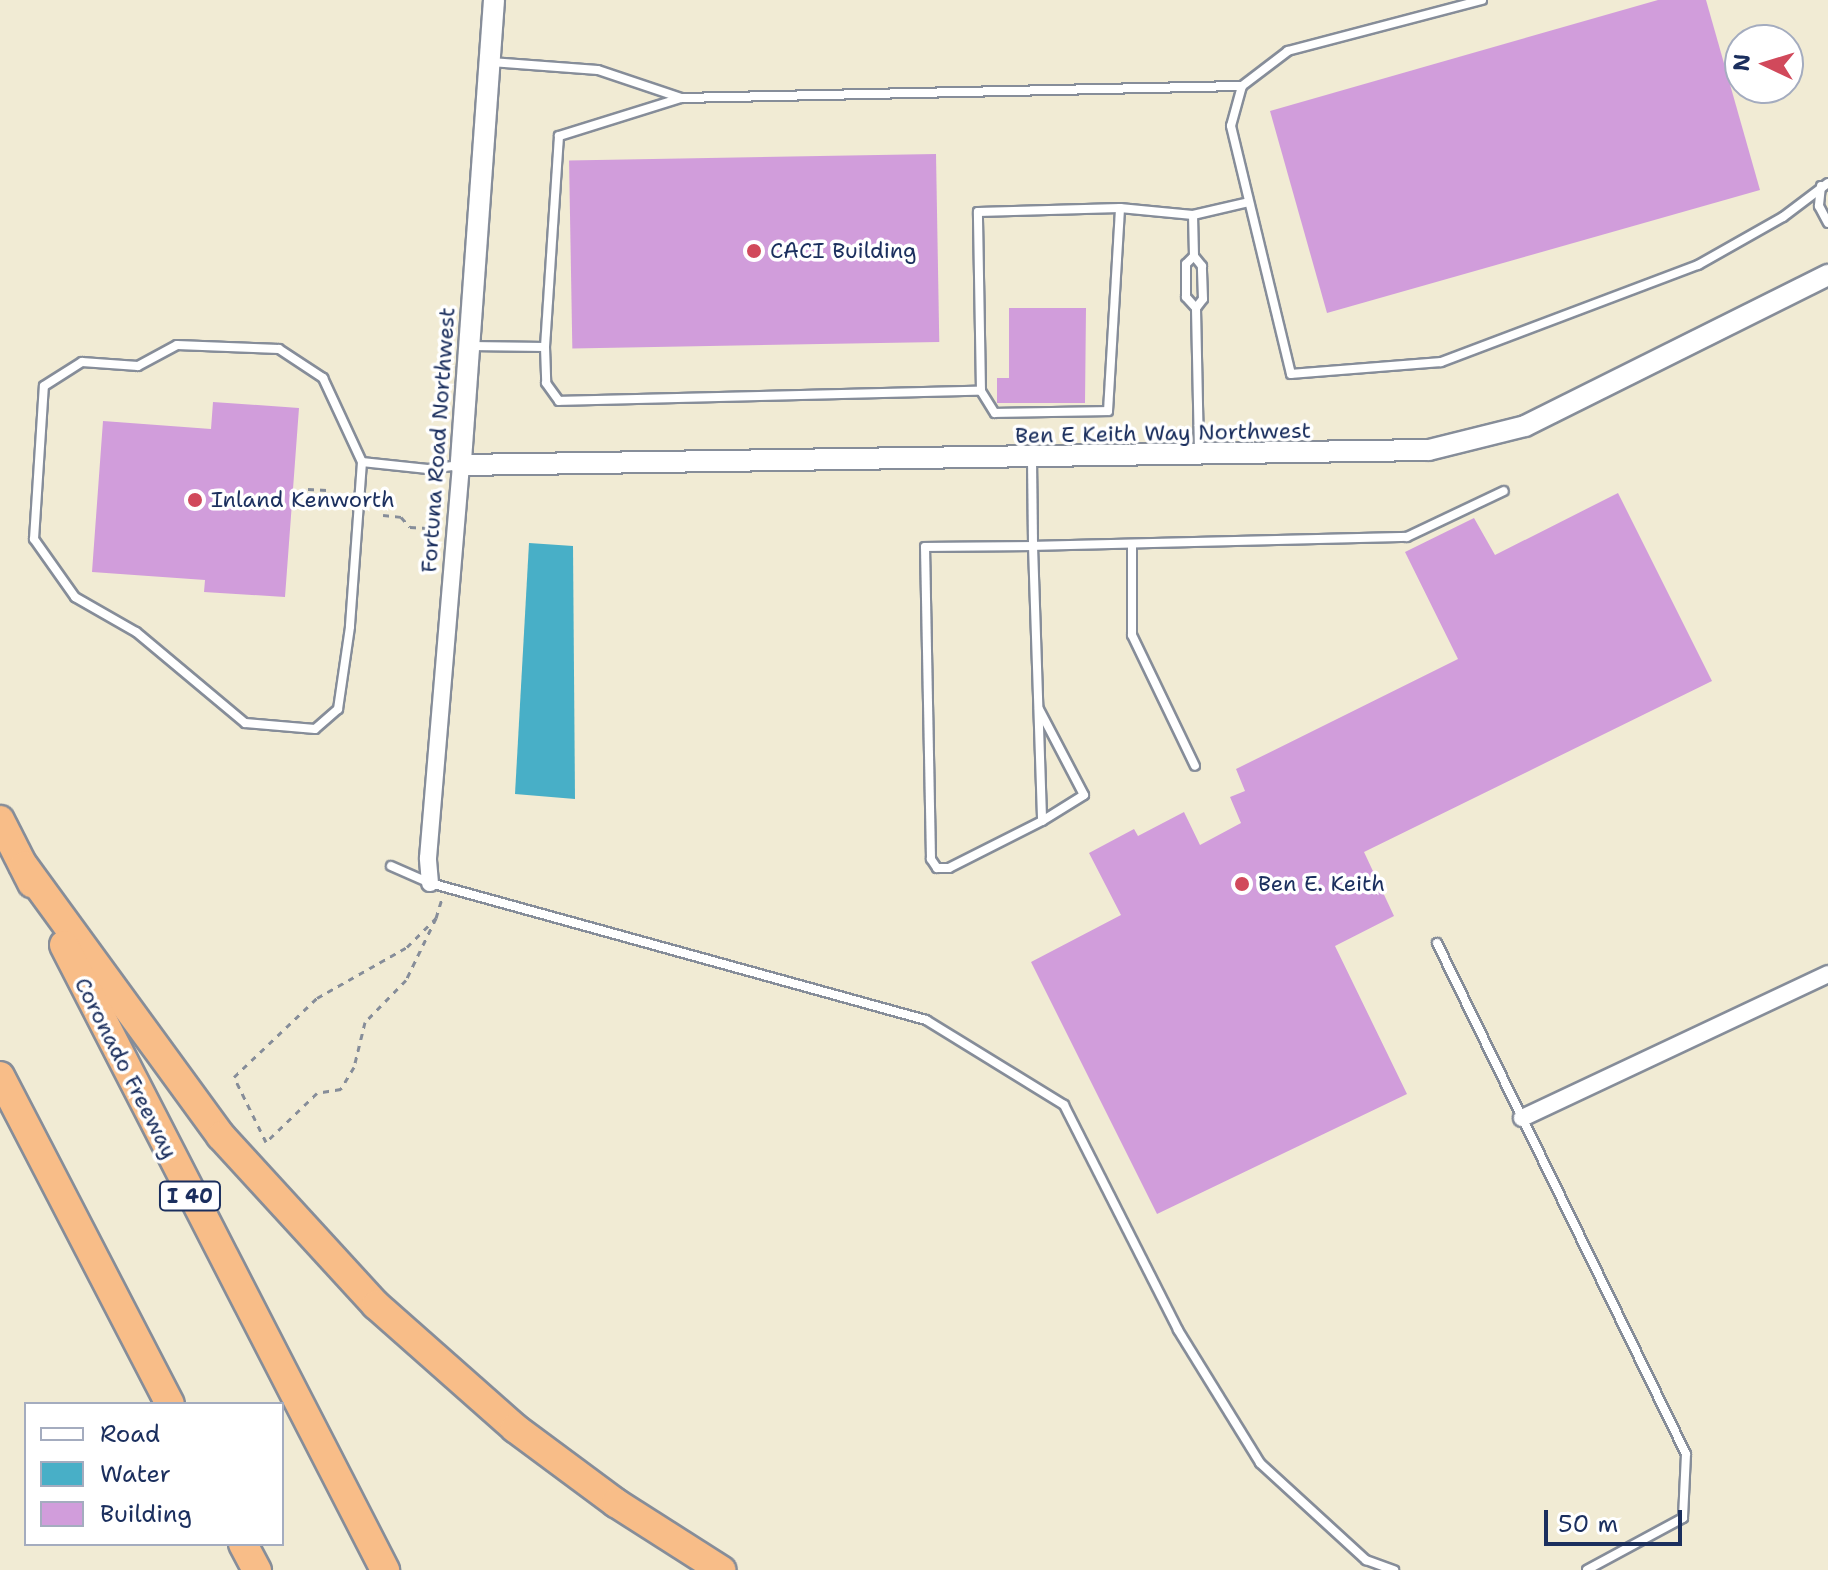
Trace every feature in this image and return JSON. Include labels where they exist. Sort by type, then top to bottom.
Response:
[{"type":"highway","name":"Coronado Freeway","points":[[0,820],[385,1570]]},
{"type":"highway","points":[[24,866],[221,1136],[376,1305],[515,1428],[616,1503],[721,1570]]},
{"type":"highway","points":[[0,1076],[169,1402]]},
{"type":"highway","points":[[244,1546],[257,1570]]},
{"type":"street","name":"Fortuna Road Northwest","points":[[430,883],[428,858],[461,465],[494,0]]},
{"type":"street","name":"Ben E Keith Way Northwest","points":[[461,465],[1032,460],[1429,450],[1492,438],[1525,426],[1828,275]]},
{"type":"street","points":[[1522,1118],[1828,974]]},
{"type":"lane","points":[[981,391],[559,401],[546,383],[545,347],[559,136],[681,98],[1242,86],[1288,51],[1482,0]]},
{"type":"lane","points":[[490,62],[598,70],[681,98]]},
{"type":"lane","points":[[1242,86],[1231,126],[1291,374],[1441,362],[1698,265],[1783,217],[1825,189]]},
{"type":"lane","points":[[1825,189],[1819,206],[1828,223]]},
{"type":"lane","points":[[1120,208],[1108,411],[995,413],[981,391],[978,212],[1120,208],[1193,215],[1249,202]]},
{"type":"lane","points":[[1193,215],[1194,256],[1202,266],[1203,299],[1196,308],[1199,456]]},
{"type":"lane","points":[[1194,256],[1186,264],[1186,297],[1196,308]]},
{"type":"lane","points":[[177,345],[279,349],[323,378],[362,462],[350,627],[338,709],[315,729],[245,723],[136,632],[75,597],[34,539],[44,386],[82,362],[138,366],[177,345]]},
{"type":"lane","points":[[470,346],[545,347]]},
{"type":"lane","points":[[1032,460],[1042,821]]},
{"type":"lane","points":[[362,462],[428,469],[461,465]]},
{"type":"lane","points":[[1038,707],[1084,795],[1042,821],[949,868],[937,868],[931,859],[925,547],[1407,537],[1504,491]]},
{"type":"lane","points":[[1132,545],[1132,635],[1195,766]]},
{"type":"lane","points":[[391,866],[430,883],[926,1020],[1064,1105],[1178,1330],[1260,1463],[1366,1560],[1394,1570]]},
{"type":"lane","points":[[1437,943],[1686,1454],[1683,1518],[1587,1570]]},
{"type":"path","points":[[308,489],[327,490]]},
{"type":"path","points":[[383,515],[401,517],[410,527],[432,528]]},
{"type":"path","points":[[430,883],[442,894],[436,918],[406,980],[365,1022],[354,1067],[341,1089],[317,1093],[266,1142],[234,1077],[317,998],[407,947],[436,918]]},
{"type":"water","points":[[529,543],[573,546],[575,799],[515,794]]},
{"type":"building","points":[[1658,0],[1706,0],[1724,63],[1724,104],[1736,104],[1760,190],[1327,313],[1270,111]]},
{"type":"building","name":"CACI Building","points":[[936,154],[939,342],[572,348],[569,160]]},
{"type":"building","points":[[1009,308],[1086,308],[1085,403],[997,403],[997,378],[1009,378]]},
{"type":"building","name":"Inland Kenworth","points":[[213,402],[299,408],[285,597],[204,592],[205,580],[92,572],[103,421],[211,429]]},
{"type":"building","name":"Ben E. Keith","points":[[1618,493],[1712,681],[1364,852],[1394,916],[1335,946],[1407,1094],[1157,1214],[1031,962],[1121,915],[1089,853],[1134,829],[1138,836],[1184,812],[1200,845],[1241,823],[1230,797],[1245,791],[1236,769],[1458,659],[1405,552],[1474,518],[1495,555]]},
{"type":"place","name":"CACI Building","points":[[754,251]]},
{"type":"place","name":"Inland Kenworth","points":[[195,500]]},
{"type":"place","name":"Ben E. Keith","points":[[1242,884]]}]
